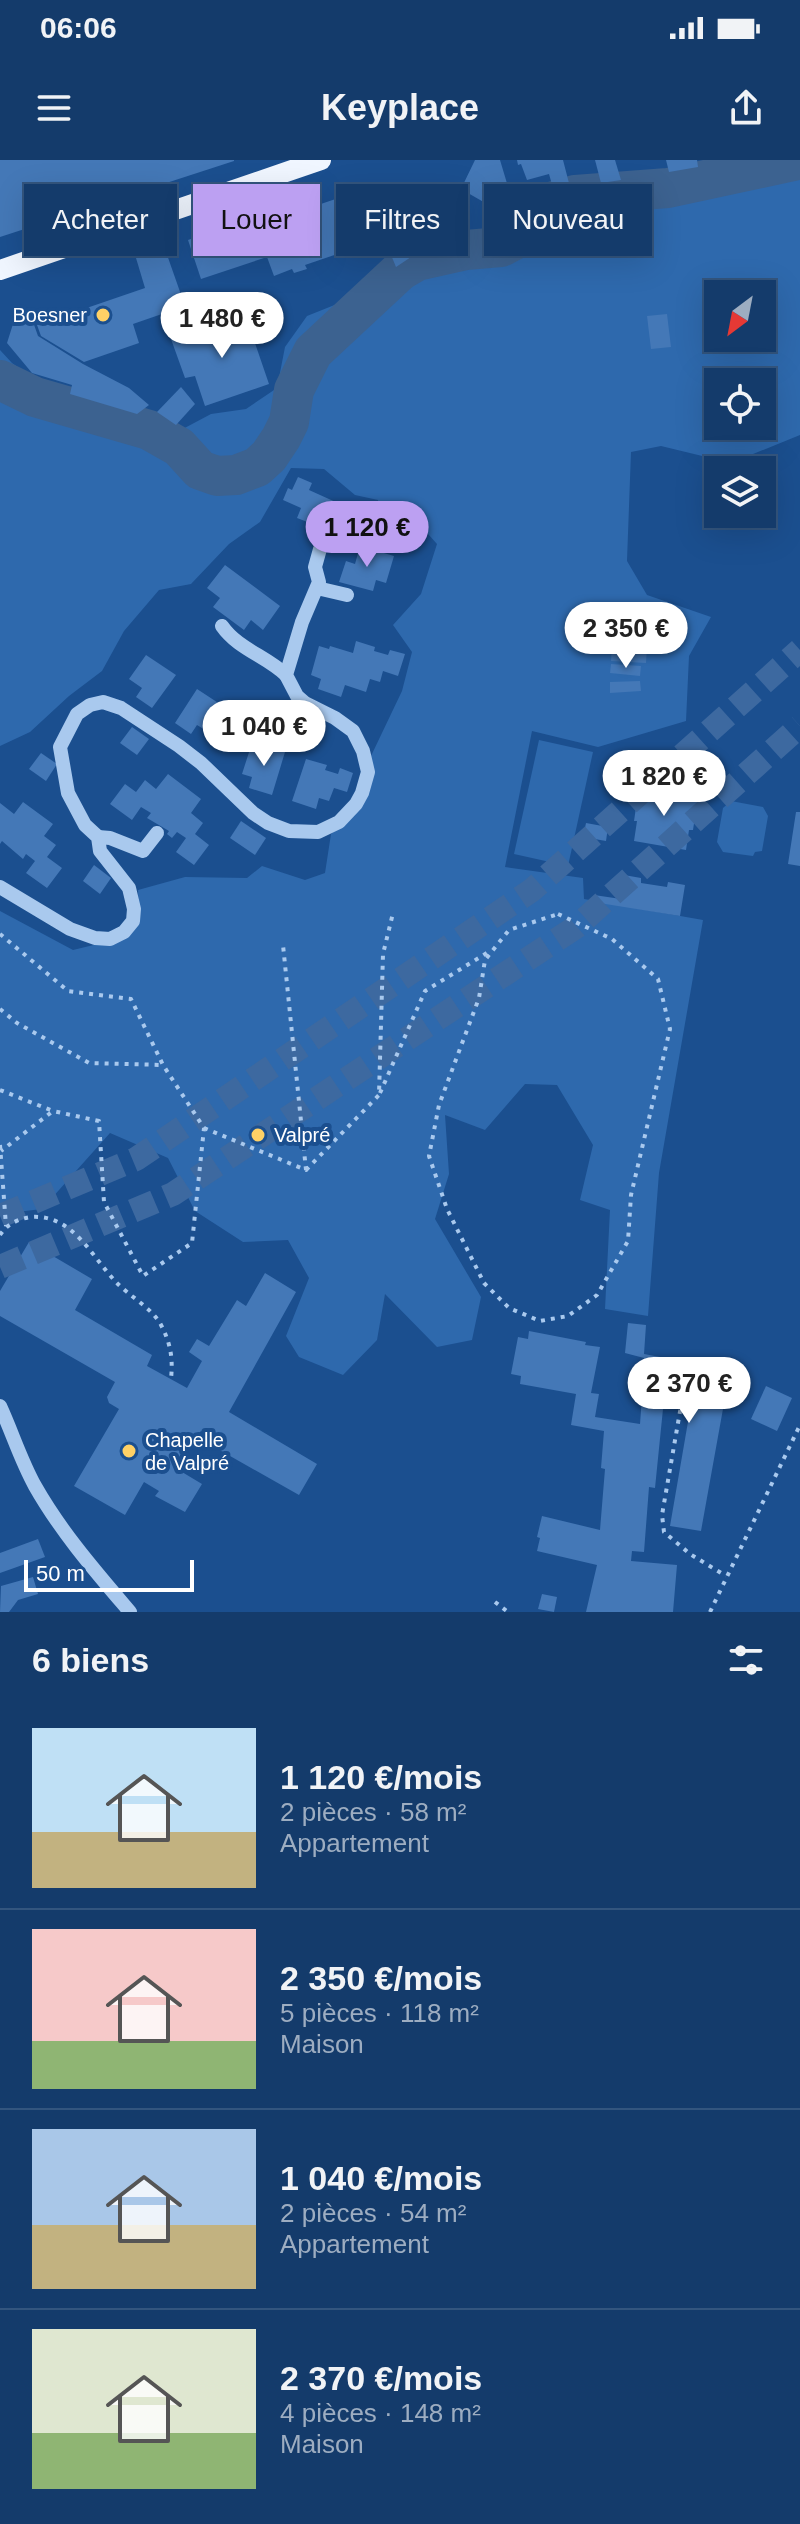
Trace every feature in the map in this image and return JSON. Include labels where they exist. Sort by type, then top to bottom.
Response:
[{"type":"main road","points":[[0,270],[321,160]]},
{"type":"street","points":[[286,675],[291,652],[319,582],[315,567],[320,549]]},
{"type":"street","points":[[317,588],[347,595]]},
{"type":"street","points":[[157,833],[143,851],[110,838],[98,837],[85,825],[68,793],[60,747],[77,714],[90,705],[103,702],[121,708],[201,763],[253,813],[289,831],[318,832],[339,822],[362,793],[368,772],[363,751],[353,731],[305,703],[297,696],[286,675],[231,638],[222,626]]},
{"type":"street","points":[[0,887],[70,929],[95,938],[110,939],[124,932],[133,921],[134,909],[129,888],[100,851],[98,837]]},
{"type":"street","points":[[0,1406],[33,1483],[49,1509],[130,1612]]},
{"type":"path","points":[[379,1095],[383,954],[393,913]]},
{"type":"path","points":[[306,1170],[379,1095],[425,991],[495,948],[509,930],[558,914],[612,939],[658,979],[670,1029],[631,1195],[628,1241],[597,1295],[568,1316],[540,1321],[509,1308],[484,1283],[447,1209],[429,1156],[439,1105],[479,998],[485,960],[495,948]]},
{"type":"path","points":[[0,934],[68,991],[131,999],[163,1065],[204,1128],[306,1170]]},
{"type":"path","points":[[283,945],[306,1170]]},
{"type":"path","points":[[0,1009],[17,1023],[89,1063],[163,1065]]},
{"type":"path","points":[[0,1090],[53,1111],[99,1121],[104,1202],[143,1276],[192,1243],[204,1128]]},
{"type":"path","points":[[6,1226],[1,1148],[53,1111]]},
{"type":"path","points":[[0,1235],[6,1226],[25,1218],[45,1216],[71,1229],[115,1282],[160,1322],[174,1357],[171,1379]]},
{"type":"path","points":[[682,1400],[662,1515],[664,1532],[690,1554],[726,1576]]},
{"type":"path","points":[[710,1612],[800,1425]]},
{"type":"path","points":[[495,1602],[508,1612]]},
{"type":"shaded area","points":[[800,172],[800,435],[748,456],[704,456],[661,446],[631,452],[627,561],[647,595],[711,617],[689,656],[686,721],[598,747],[532,731],[505,867],[583,878],[584,899],[703,920],[659,1173],[648,1316],[605,1309],[610,1210],[580,1200],[593,1145],[557,1085],[525,1084],[485,1130],[445,1115],[449,1174],[435,1219],[481,1297],[472,1340],[437,1347],[385,1294],[377,1340],[343,1375],[299,1357],[286,1336],[309,1278],[288,1240],[243,1242],[195,1211],[168,1158],[110,1133],[42,1209],[0,1214],[0,911],[73,950],[110,941],[139,918],[138,890],[185,877],[247,878],[262,866],[305,880],[325,873],[331,834],[361,808],[371,756],[402,691],[412,652],[393,625],[421,594],[437,544],[420,525],[380,527],[378,500],[355,495],[324,469],[291,468],[260,522],[229,544],[191,584],[159,590],[124,631],[102,671],[30,732],[0,746],[0,350],[12,363],[56,395],[179,431],[211,414],[246,409],[277,388],[285,347],[307,316],[352,298],[403,287],[444,265],[500,256],[652,256],[652,196],[687,195]]},
{"type":"shaded area","points":[[539,740],[593,752],[568,866],[514,854]]},
{"type":"shaded area","points":[[731,801],[763,807],[768,816],[762,851],[755,852],[753,856],[723,852],[717,842],[723,808]]},
{"type":"building","points":[[0,160],[234,160],[163,184],[24,184],[24,229],[0,237]]},
{"type":"building","points":[[475,160],[500,160],[507,184],[484,184],[484,202],[468,193],[468,184],[463,184]]},
{"type":"building","points":[[517,160],[563,160],[569,184],[552,184],[549,174],[527,180],[521,164],[518,165]]},
{"type":"building","points":[[595,160],[615,160],[621,180],[601,183]]},
{"type":"building","points":[[666,160],[697,160],[698,167],[669,172]]},
{"type":"building","points":[[336,199],[336,254],[305,265],[307,269],[294,273],[292,269],[274,276],[267,257],[201,279],[193,256],[320,256],[320,204]]},
{"type":"building","points":[[193,238],[193,255],[188,240]]},
{"type":"building","points":[[167,256],[185,306],[133,324],[139,343],[84,362],[41,336],[37,325],[145,288],[136,258]]},
{"type":"building","points":[[391,256],[412,256],[396,267]]},
{"type":"building","points":[[245,314],[269,384],[205,406],[195,376],[185,378],[171,339]]},
{"type":"building","points":[[667,314],[671,347],[651,349],[647,316]]},
{"type":"building","points":[[31,316],[38,336],[129,388],[149,405],[137,414],[70,394],[72,385],[32,373],[7,343],[13,324]]},
{"type":"building","points":[[181,387],[195,404],[176,425],[157,412]]},
{"type":"building","points":[[298,477],[312,483],[309,490],[340,504],[324,541],[306,532],[310,523],[297,518],[301,508],[283,500]]},
{"type":"building","points":[[360,546],[394,556],[386,583],[376,580],[373,591],[339,582],[346,561],[355,564]]},
{"type":"building","points":[[225,565],[280,606],[263,630],[251,620],[244,630],[213,607],[220,598],[207,588]]},
{"type":"building","points":[[594,609],[604,613],[592,645],[582,640]]},
{"type":"building","points":[[637,615],[651,616],[649,626],[636,624]]},
{"type":"building","points":[[356,641],[388,655],[390,650],[405,654],[398,676],[383,671],[380,682],[370,679],[366,692],[345,685],[341,697],[318,689],[321,679],[311,675],[319,646],[353,653]]},
{"type":"building","points":[[612,644],[647,646],[646,663],[611,661]]},
{"type":"building","points":[[146,655],[176,675],[152,708],[136,697],[142,688],[129,679]]},
{"type":"building","points":[[611,664],[641,666],[640,676],[610,673]]},
{"type":"building","points":[[640,681],[641,691],[610,693],[610,682]]},
{"type":"building","points":[[197,689],[226,708],[210,733],[197,725],[191,734],[175,723]]},
{"type":"building","points":[[132,727],[149,739],[137,755],[120,743]]},
{"type":"building","points":[[251,746],[285,752],[272,795],[249,788],[252,777],[242,774]]},
{"type":"building","points":[[41,753],[57,764],[46,781],[29,769]]},
{"type":"building","points":[[306,759],[327,765],[325,770],[338,774],[340,768],[353,773],[347,792],[334,788],[329,801],[319,798],[316,809],[292,801]]},
{"type":"building","points":[[168,774],[201,799],[191,813],[203,823],[195,834],[209,845],[194,865],[176,852],[186,838],[177,832],[172,838],[167,834],[169,831],[147,818],[151,813],[141,807],[132,820],[110,804],[125,784],[136,792],[145,780],[156,789]]},
{"type":"building","points":[[639,787],[698,797],[693,830],[689,830],[686,850],[634,841]]},
{"type":"building","points":[[23,802],[53,824],[44,836],[56,845],[47,857],[62,868],[47,888],[26,873],[35,861],[26,854],[23,859],[2,841],[0,844],[0,803],[14,814]]},
{"type":"building","points":[[796,812],[800,812],[800,866],[788,864]]},
{"type":"building","points":[[241,821],[266,838],[255,855],[230,838]]},
{"type":"building","points":[[586,823],[608,827],[606,841],[583,837]]},
{"type":"building","points":[[94,865],[111,878],[100,894],[83,881]]},
{"type":"building","points":[[624,875],[641,878],[641,883],[667,887],[668,882],[685,885],[680,916],[593,902],[594,895],[621,899]]},
{"type":"building","points":[[29,1242],[92,1279],[75,1310],[152,1355],[147,1366],[187,1388],[202,1361],[189,1352],[197,1339],[209,1346],[237,1300],[246,1306],[265,1273],[296,1292],[229,1412],[317,1464],[299,1495],[209,1444],[213,1438],[201,1431],[192,1441],[180,1446],[185,1458],[182,1472],[202,1484],[185,1512],[155,1496],[159,1491],[144,1482],[125,1515],[74,1486],[119,1409],[109,1403],[107,1397],[115,1382],[0,1316],[0,1291]]},
{"type":"building","points":[[628,1323],[646,1325],[644,1354],[730,1370],[701,1531],[670,1526],[694,1387],[643,1377],[644,1358],[625,1353]]},
{"type":"building","points":[[529,1331],[600,1347],[591,1393],[599,1394],[595,1417],[640,1424],[642,1397],[664,1399],[655,1488],[649,1487],[644,1552],[632,1551],[631,1561],[677,1565],[673,1612],[586,1612],[597,1565],[537,1551],[542,1516],[600,1530],[605,1469],[601,1468],[604,1431],[571,1425],[576,1394],[520,1384],[521,1376],[511,1374],[518,1337],[528,1339]]},
{"type":"building","points":[[766,1386],[792,1398],[777,1431],[751,1419]]},
{"type":"building","points":[[38,1539],[45,1557],[0,1573],[0,1553]]},
{"type":"building","points":[[33,1577],[38,1594],[18,1600],[9,1612],[0,1612],[1,1586]]},
{"type":"building","points":[[542,1594],[557,1597],[554,1612],[538,1609]]},
{"type":"waterway","points":[[0,380],[35,397],[149,430],[179,447],[200,470],[217,476],[236,475],[257,467],[281,438],[289,422],[294,390],[313,352],[400,271],[417,261],[466,250],[501,247],[518,238],[554,201],[575,195],[668,188],[798,160]]},
{"type":"tunnel","points":[[0,1216],[136,1159],[532,890],[800,650]]},
{"type":"tunnel","points":[[0,1267],[173,1194],[576,927],[800,726]]},
{"type":"place","name":"Boesner","points":[[103,315]]},
{"type":"place","name":"Valpré","points":[[258,1135]]},
{"type":"place","name":"Chapelle de Valpré","points":[[129,1451]]}]
